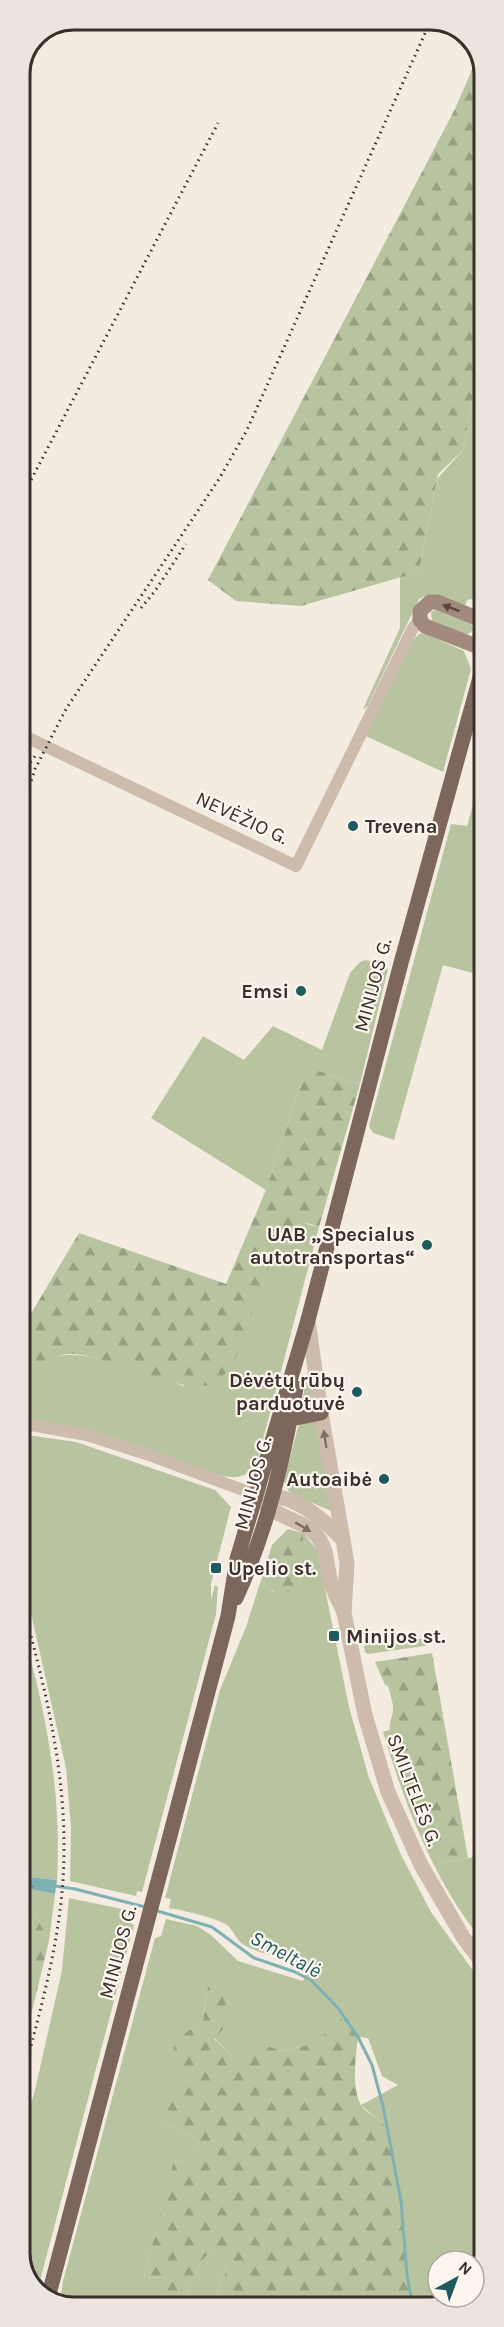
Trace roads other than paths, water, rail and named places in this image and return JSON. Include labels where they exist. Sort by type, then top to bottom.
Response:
[{"type":"main road","points":[[474,617],[437,602],[430,602],[420,611],[420,620],[425,626],[474,645]]},
{"type":"main road","name":"MINIJOS G.","points":[[50,2290],[228,1616],[237,1559],[308,1320],[395,985],[474,699]]},
{"type":"main road","name":"MINIJOS G.","points":[[228,1616],[253,1562],[282,1464],[308,1320]]},
{"type":"main road","points":[[291,1419],[321,1413]]},
{"type":"street","name":"NEVĖŽIO G.","points":[[30,739],[296,866],[413,628],[420,620]]},
{"type":"street","points":[[308,1320],[321,1413],[347,1563],[344,1613]]},
{"type":"street","points":[[30,1425],[87,1435],[149,1455],[271,1502],[317,1537],[325,1553],[331,1585],[344,1613]]},
{"type":"street","points":[[271,1502],[312,1510],[342,1539]]},
{"type":"street","name":"SMILTELĖS G.","points":[[344,1613],[365,1715],[388,1792],[420,1865],[474,1951]]},
{"type":"water","points":[[30,1877],[57,1880],[55,1894],[30,1889]]},
{"type":"waterway","name":"Smeltalė","points":[[55,1886],[145,1907]]},
{"type":"waterway","name":"Smeltalė","points":[[154,1910],[212,1927],[254,1958],[311,1980],[338,2008],[358,2037],[372,2065],[383,2106],[401,2201],[411,2297]]},
{"type":"railway","points":[[30,784],[35,769],[66,709],[219,479],[247,430],[427,30]]},
{"type":"railway","points":[[30,482],[218,123]]},
{"type":"railway","points":[[141,608],[186,544]]},
{"type":"railway","points":[[30,763],[35,756]]},
{"type":"railway","points":[[30,1632],[57,1754],[64,1851],[60,1911],[50,1971],[30,2050]]},
{"type":"place","name":"Trevena","points":[[353,826]]},
{"type":"place","name":"Emsi","points":[[301,991]]},
{"type":"place","name":"UAB „Specialus autotransportas“","points":[[427,1245]]},
{"type":"place","name":"Dėvėtų rūbų parduotuvė","points":[[357,1392]]},
{"type":"place","name":"Autoaibė","points":[[384,1479]]},
{"type":"place","name":"Upelio st.","points":[[216,1568]]},
{"type":"place","name":"Minijos st.","points":[[334,1636]]}]
